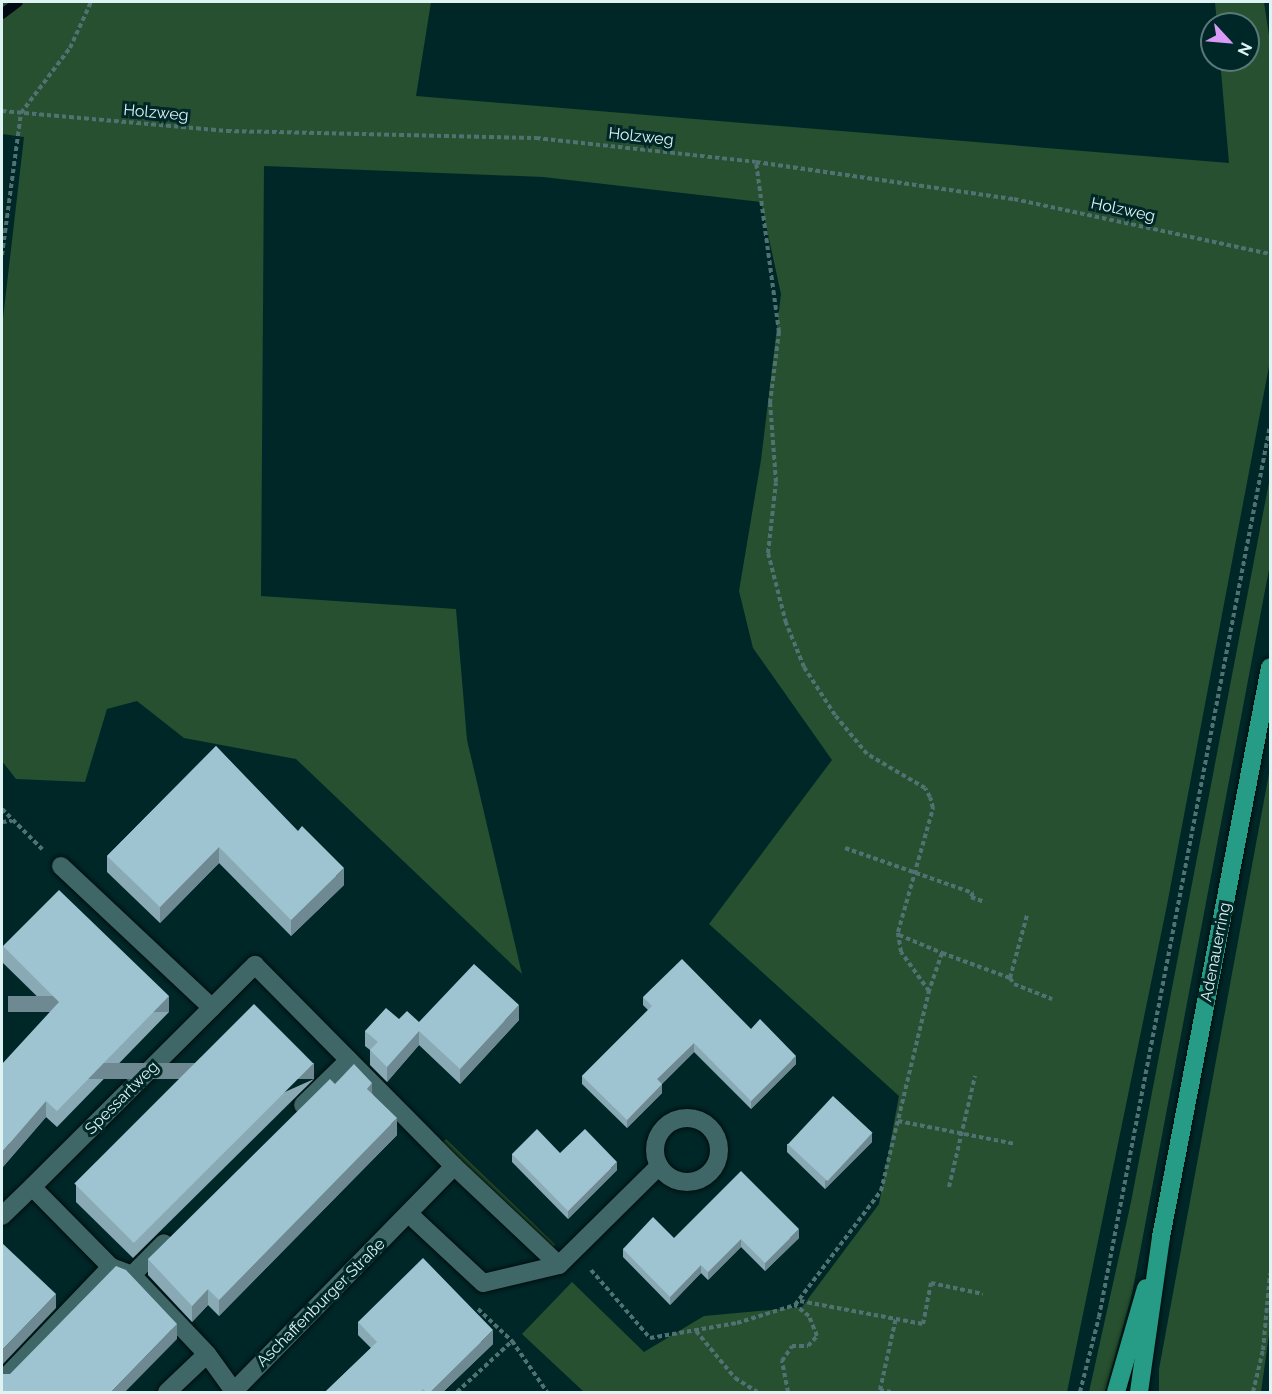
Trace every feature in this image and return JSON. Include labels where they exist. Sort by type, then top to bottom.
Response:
[{"type":"main road","name":"Adenauerring","points":[[1139,1392],[1161,1237],[1270,667]]},
{"type":"main road","name":"Adenauerring","points":[[1116,1392],[1161,1237]]},
{"type":"street","points":[[61,866],[212,1008]]},
{"type":"street","name":"Spessartweg","points":[[2,1216],[255,965],[454,1166]]},
{"type":"street","points":[[290,1118],[349,1060]]},
{"type":"street","points":[[454,1166],[559,1265]]},
{"type":"street","name":"Aschaffenburger Straße","points":[[233,1391],[454,1166]]},
{"type":"street","points":[[409,1214],[483,1284],[559,1265],[659,1166]]},
{"type":"street","points":[[32,1187],[111,1267],[132,1275],[207,1354],[233,1391]]},
{"type":"street","points":[[132,1275],[173,1234]]},
{"type":"street","points":[[2,1381],[111,1267]]},
{"type":"street","points":[[167,1392],[207,1354]]},
{"type":"path","points":[[2,255],[21,113],[70,48],[91,2]]},
{"type":"path","name":"Holzweg","points":[[2,111],[227,131],[536,138],[756,162],[1014,199],[1270,254]]},
{"type":"path","points":[[756,162],[779,332],[770,403],[776,482],[768,553],[786,623],[804,667],[835,715],[867,754],[925,788],[933,808],[898,935],[901,952],[929,991]]},
{"type":"path","points":[[1080,1392],[1099,1317],[1270,426]]},
{"type":"path","points":[[2,808],[12,821],[61,866]]},
{"type":"path","points":[[2,822],[12,821]]},
{"type":"path","points":[[845,848],[973,893],[971,897],[985,902]]},
{"type":"path","points":[[1010,978],[1027,915]]},
{"type":"path","points":[[898,935],[1010,978],[1014,984],[1052,999]]},
{"type":"path","points":[[573,1251],[615,1294],[624,1312],[650,1338],[696,1331],[795,1305],[881,1191],[929,991],[942,953]]},
{"type":"path","points":[[949,1187],[960,1132],[975,1076]]},
{"type":"path","points":[[898,1121],[1015,1144]]},
{"type":"path","points":[[1253,1392],[1263,1350],[1270,1273]]},
{"type":"path","points":[[799,1301],[923,1324],[931,1284],[983,1294]]},
{"type":"path","points":[[474,1305],[512,1341],[547,1392]]},
{"type":"path","points":[[788,1392],[782,1361],[792,1346],[808,1346],[817,1336],[809,1316],[795,1305]]},
{"type":"path","points":[[891,1392],[880,1390],[896,1318]]},
{"type":"path","points":[[696,1331],[735,1378],[757,1392]]},
{"type":"path","points":[[457,1392],[512,1341]]},
{"type":"green space","points":[[2,2],[431,2],[416,96],[1229,163],[1221,72],[1260,72],[1260,12],[1216,12],[1215,2],[1264,2],[1270,42],[1270,361],[1167,905],[1067,1392],[584,1392],[522,1334],[572,1282],[644,1352],[704,1316],[802,1307],[879,1204],[899,1096],[709,924],[832,760],[753,648],[739,591],[761,460],[781,294],[761,202],[543,177],[264,166],[261,596],[456,609],[467,740],[522,974],[296,759],[184,738],[137,701],[107,709],[85,782],[16,779],[2,761],[2,327],[24,137],[2,134]]},
{"type":"green space","points":[[1270,477],[1270,564],[1132,1294],[1105,1392],[1089,1392],[1131,1202]]},
{"type":"green space","points":[[1270,768],[1270,1327],[1261,1392],[1159,1392],[1159,1369]]},
{"type":"green space","points":[[446,1139],[555,1245],[552,1248],[443,1143]]},
{"type":"building","points":[[216,746],[298,831],[302,826],[344,868],[291,920],[219,847],[160,907],[107,856]]},
{"type":"building","points":[[59,890],[169,996],[57,1111],[46,1101],[2,1152],[2,1064],[59,1002],[3,946]]},
{"type":"building","points":[[682,959],[751,1029],[760,1019],[796,1056],[751,1101],[694,1043],[657,1079],[662,1084],[627,1120],[582,1076],[652,1006],[643,997]]},
{"type":"building","points":[[474,964],[519,1005],[460,1069],[419,1031],[387,1067],[370,1050],[378,1042],[365,1031],[386,1008],[399,1019],[407,1011],[419,1022]]},
{"type":"building","points":[[254,1004],[313,1063],[134,1243],[74,1184]]},
{"type":"building","points":[[354,1064],[372,1083],[367,1089],[397,1118],[219,1300],[208,1289],[192,1306],[148,1259],[330,1079],[335,1084]]},
{"type":"building","points":[[833,1096],[872,1133],[827,1181],[788,1144]]},
{"type":"building","points":[[537,1129],[560,1153],[585,1129],[617,1162],[568,1211],[512,1154]]},
{"type":"building","points":[[741,1171],[799,1229],[765,1263],[741,1239],[708,1272],[701,1265],[670,1297],[623,1249],[653,1217],[674,1238]]},
{"type":"building","points":[[2,1243],[56,1294],[2,1350]]},
{"type":"building","points":[[423,1258],[493,1330],[430,1392],[423,1389],[420,1392],[325,1392],[377,1342],[358,1322]]},
{"type":"building","points":[[116,1266],[126,1270],[177,1324],[111,1392],[2,1392],[2,1374],[10,1374]]},
{"type":"waterway","points":[[2,14],[18,2]]}]
